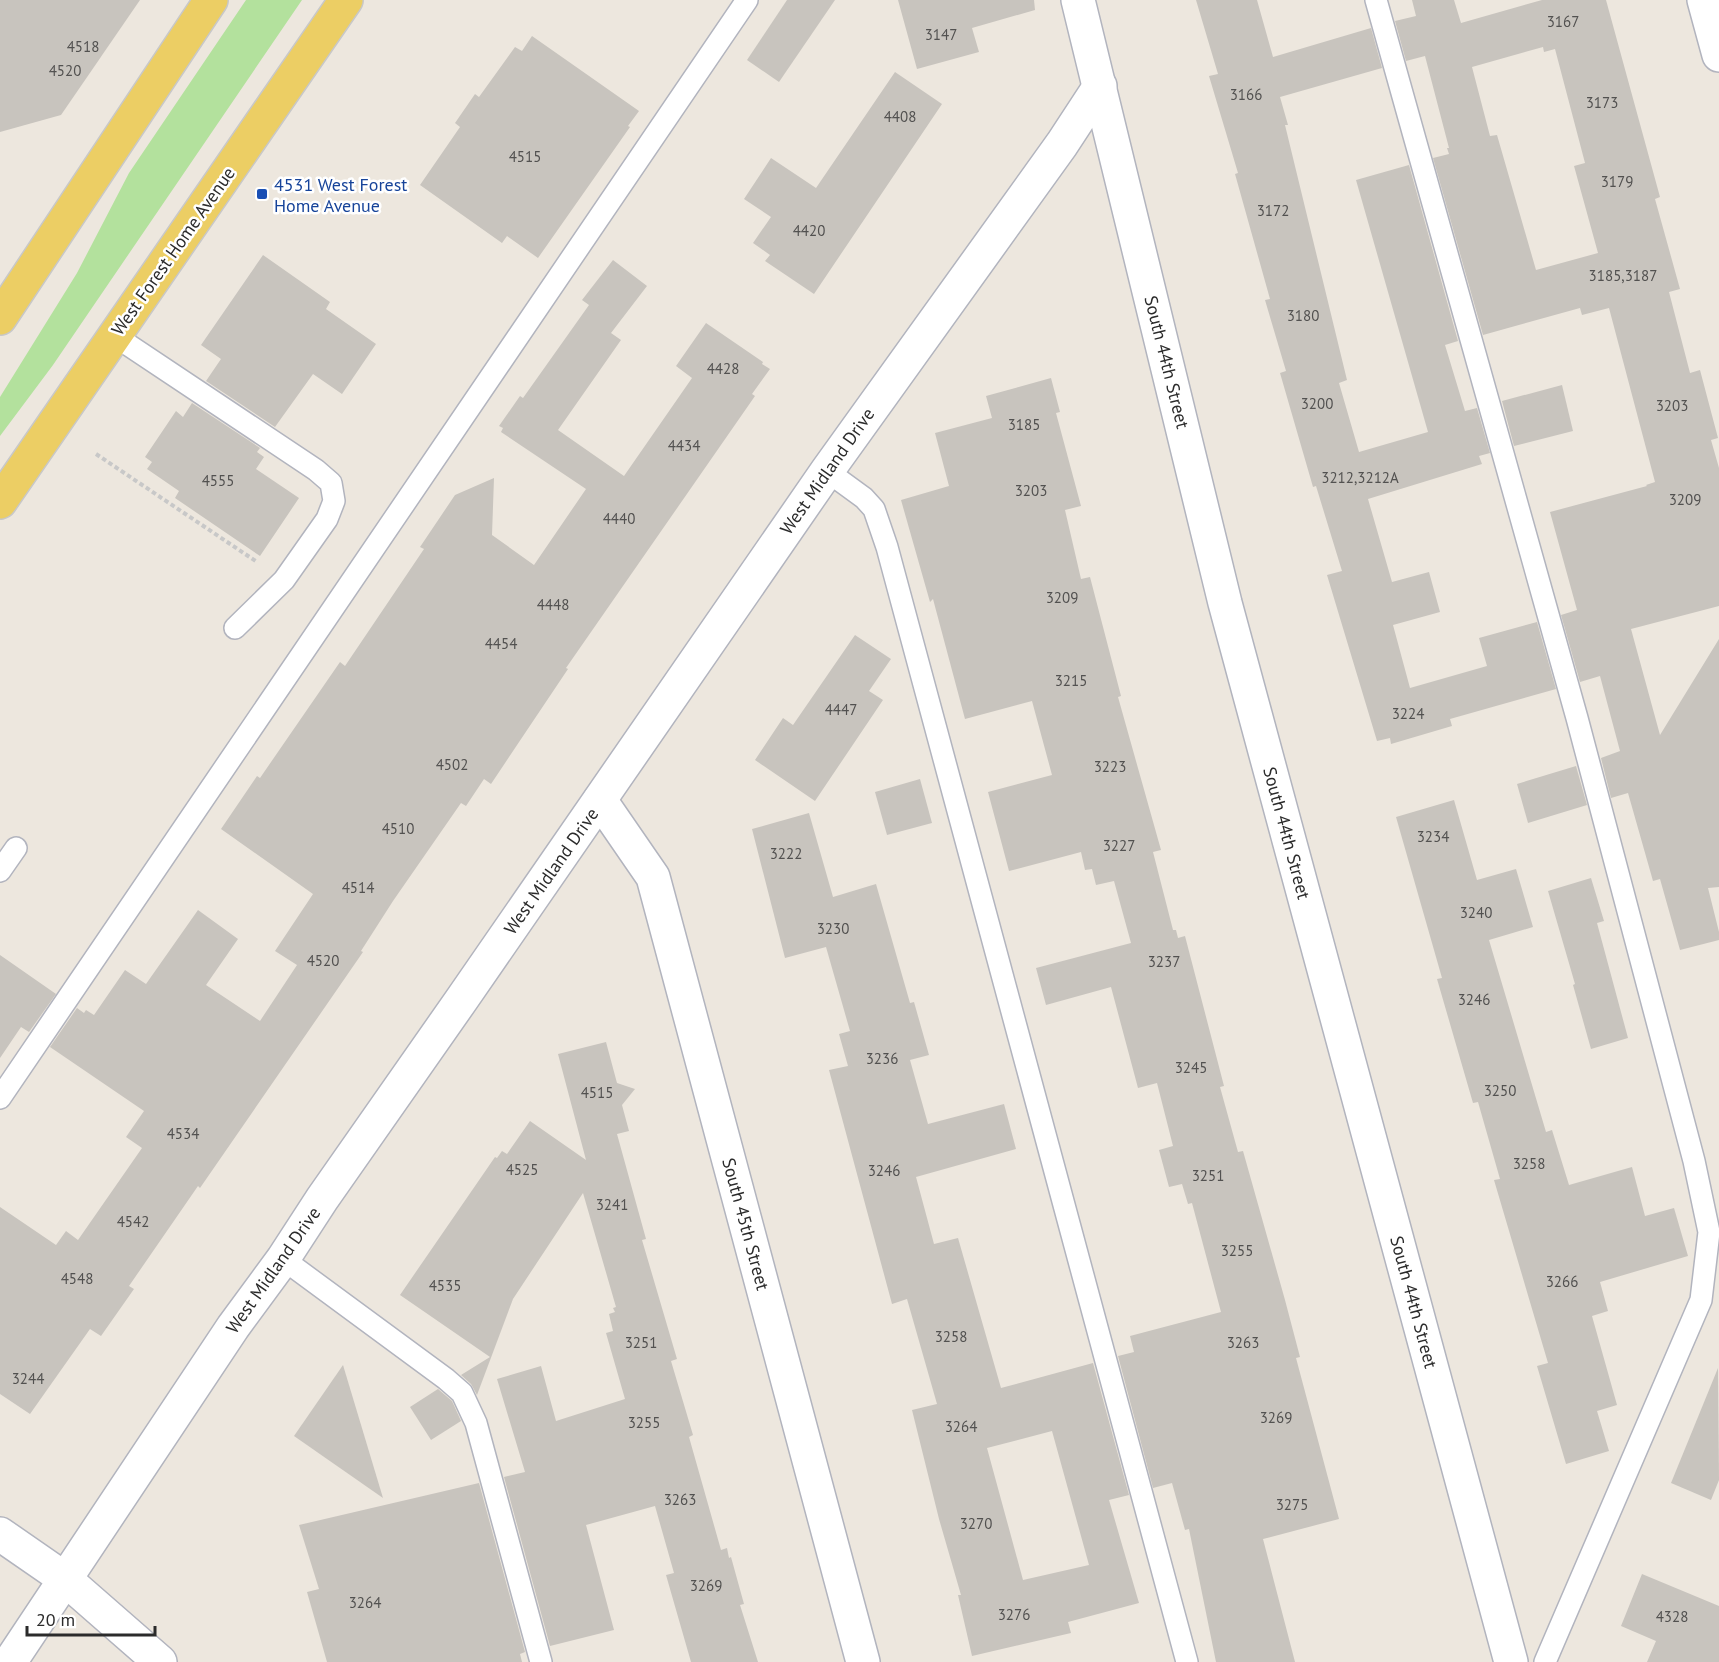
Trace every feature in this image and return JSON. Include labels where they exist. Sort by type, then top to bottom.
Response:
[{"type":"main road","points":[[0,318],[211,0]]},
{"type":"main road","name":"West Forest Home Avenue","points":[[0,502],[346,0]]},
{"type":"street","name":"South 44th Street","points":[[1078,0],[1225,603],[1511,1662]]},
{"type":"street","points":[[1704,0],[1719,55]]},
{"type":"street","name":"West Midland Drive","points":[[10,1662],[322,1199],[827,471],[1062,144],[1100,86]]},
{"type":"street","name":"South 45th Street","points":[[600,800],[653,877],[863,1662]]},
{"type":"street","points":[[0,1534],[65,1579],[160,1662]]},
{"type":"lane","points":[[0,1098],[747,0]]},
{"type":"lane","points":[[1376,0],[1577,718],[1694,1161],[1709,1232],[1701,1300],[1545,1662]]},
{"type":"lane","points":[[115,336],[316,470],[331,483],[334,501],[327,519],[284,580],[235,628]]},
{"type":"lane","points":[[827,471],[864,498],[874,509],[887,547],[1187,1662]]},
{"type":"lane","points":[[0,871],[16,848]]},
{"type":"lane","points":[[283,1259],[446,1378],[462,1393],[476,1423],[541,1662]]},
{"type":"path","points":[[96,454],[284,580]]},
{"type":"green space","points":[[246,0],[302,0],[53,365],[0,436],[0,397],[77,273],[129,173]]},
{"type":"building","points":[[0,0],[140,0],[61,115],[0,132]]},
{"type":"building","points":[[787,0],[835,0],[779,82],[747,60]]},
{"type":"building","points":[[898,0],[1034,0],[1035,10],[972,28],[979,52],[917,69]]},
{"type":"building","points":[[1196,0],[1257,0],[1273,57],[1371,28],[1382,68],[1280,97],[1347,380],[1339,383],[1359,452],[1428,432],[1356,180],[1409,165],[1458,341],[1445,345],[1465,411],[1477,408],[1490,453],[1479,456],[1482,464],[1368,499],[1392,582],[1429,572],[1440,612],[1393,625],[1410,688],[1487,666],[1479,638],[1537,622],[1556,689],[1450,719],[1452,726],[1391,744],[1390,738],[1377,741],[1327,575],[1342,571],[1316,486],[1313,487],[1280,373],[1286,371],[1265,300],[1270,299],[1235,174],[1238,173],[1209,76],[1218,74]]},
{"type":"building","points":[[1412,0],[1454,0],[1461,23],[1542,0],[1606,0],[1660,197],[1655,199],[1680,289],[1669,292],[1690,373],[1700,370],[1718,438],[1711,440],[1719,468],[1719,606],[1631,629],[1660,735],[1719,639],[1719,887],[1708,888],[1719,940],[1680,950],[1660,879],[1653,881],[1628,793],[1611,798],[1601,758],[1620,751],[1600,676],[1580,682],[1561,615],[1577,610],[1550,512],[1655,482],[1609,308],[1582,315],[1580,308],[1483,335],[1433,158],[1449,154],[1447,148],[1449,148],[1425,56],[1406,61],[1395,21],[1416,16]],"holes":[[[1543,47],[1544,52],[1555,49],[1585,163],[1574,166],[1598,253],[1536,270],[1497,135],[1490,136],[1472,67]]]},
{"type":"building","points":[[532,36],[639,111],[538,258],[507,236],[502,243],[420,185],[460,127],[455,123],[475,94],[479,97],[515,47],[522,51]]},
{"type":"building","points":[[895,72],[942,104],[814,294],[765,261],[770,255],[753,243],[771,217],[744,199],[771,158],[816,188]]},
{"type":"building","points":[[263,255],[330,302],[326,309],[376,344],[342,394],[313,374],[275,427],[206,381],[221,359],[201,345]]},
{"type":"building","points":[[613,260],[647,286],[611,333],[621,340],[558,430],[624,476],[692,378],[676,366],[706,323],[770,369],[752,394],[755,396],[566,668],[568,669],[491,784],[484,779],[466,806],[461,803],[393,901],[361,951],[363,952],[200,1188],[198,1186],[129,1286],[134,1289],[101,1336],[90,1329],[30,1414],[0,1394],[0,1207],[56,1245],[66,1231],[78,1240],[142,1148],[126,1137],[144,1111],[50,1047],[77,1008],[84,1013],[86,1010],[94,1015],[125,970],[146,984],[198,910],[238,939],[206,985],[260,1021],[297,965],[275,951],[313,894],[221,829],[257,776],[260,778],[340,662],[345,666],[424,549],[420,547],[455,495],[494,478],[492,535],[534,565],[586,489],[501,432],[503,428],[499,426],[520,396],[523,398],[589,305],[582,300]]},
{"type":"building","points":[[1051,378],[1060,412],[1056,413],[1081,506],[1065,510],[1081,579],[1090,577],[1121,696],[1118,697],[1161,850],[1153,852],[1173,930],[1176,930],[1178,938],[1185,936],[1224,1086],[1220,1087],[1238,1152],[1243,1151],[1285,1300],[1300,1357],[1296,1358],[1339,1519],[1263,1539],[1295,1662],[1216,1662],[1189,1529],[1185,1530],[1172,1483],[1153,1488],[1118,1356],[1134,1352],[1130,1336],[1221,1312],[1192,1203],[1188,1204],[1182,1184],[1169,1187],[1159,1150],[1173,1146],[1157,1083],[1138,1088],[1111,987],[1046,1005],[1036,968],[1131,943],[1114,881],[1096,885],[1092,869],[1085,870],[1081,852],[1009,871],[988,792],[1052,775],[1032,701],[965,719],[933,599],[930,602],[901,500],[949,486],[935,433],[992,418],[986,396]]},
{"type":"building","points":[[1562,385],[1573,431],[1514,446],[1502,401]]},
{"type":"building","points":[[192,403],[260,448],[257,452],[264,457],[256,469],[299,498],[260,556],[175,498],[179,491],[147,469],[152,462],[145,457],[176,411],[183,417]]},
{"type":"building","points":[[855,635],[891,659],[869,691],[883,700],[815,801],[755,760],[783,718],[793,725]]},
{"type":"building","points":[[1576,766],[1587,805],[1528,823],[1517,784]]},
{"type":"building","points":[[920,779],[932,823],[887,835],[875,792]]},
{"type":"building","points":[[1454,800],[1477,880],[1516,869],[1533,927],[1489,940],[1546,1132],[1552,1130],[1569,1185],[1632,1167],[1645,1216],[1674,1208],[1688,1256],[1600,1282],[1608,1311],[1592,1316],[1617,1405],[1597,1411],[1609,1451],[1566,1464],[1537,1366],[1548,1363],[1494,1180],[1500,1179],[1478,1102],[1473,1103],[1437,979],[1442,978],[1396,817]]},
{"type":"building","points":[[809,813],[833,897],[876,884],[910,1003],[914,1002],[929,1055],[910,1060],[928,1124],[1004,1104],[1016,1149],[916,1177],[934,1244],[958,1238],[1001,1388],[1093,1363],[1129,1495],[1109,1500],[1139,1603],[1068,1622],[1071,1633],[972,1656],[958,1595],[961,1595],[939,1519],[912,1410],[937,1404],[907,1299],[892,1304],[829,1070],[848,1066],[839,1034],[850,1031],[826,947],[785,958],[752,829]],"holes":[[[1052,1431],[1089,1565],[1023,1580],[987,1448]]]},
{"type":"building","points":[[1591,878],[1604,921],[1597,923],[1628,1038],[1591,1049],[1548,891]]},
{"type":"building","points":[[0,955],[56,994],[29,1032],[21,1027],[0,1058]]},
{"type":"building","points":[[606,1042],[617,1083],[635,1089],[622,1105],[629,1131],[617,1134],[646,1239],[642,1240],[677,1359],[671,1361],[693,1435],[689,1437],[721,1550],[727,1548],[729,1558],[731,1557],[744,1604],[740,1605],[758,1662],[691,1662],[666,1575],[674,1573],[655,1506],[586,1525],[614,1630],[550,1646],[504,1477],[525,1472],[497,1379],[541,1366],[556,1421],[625,1399],[606,1333],[613,1331],[609,1314],[615,1312],[613,1308],[616,1307],[583,1193],[513,1299],[477,1395],[471,1384],[461,1375],[490,1357],[400,1295],[495,1157],[497,1158],[502,1151],[507,1154],[530,1121],[586,1160],[558,1054]]},
{"type":"building","points":[[343,1365],[383,1498],[294,1436]]},
{"type":"building","points":[[1718,1368],[1719,1480],[1711,1500],[1671,1483]]},
{"type":"building","points":[[438,1389],[452,1401],[461,1421],[431,1440],[410,1407]]},
{"type":"building","points":[[479,1483],[525,1652],[520,1654],[522,1662],[327,1662],[307,1592],[319,1589],[299,1525]]},
{"type":"building","points":[[1642,1574],[1719,1606],[1719,1662],[1647,1662],[1656,1641],[1621,1626]]},
{"type":"place","name":"4531 West Forest Home Avenue","points":[[262,194]]}]
